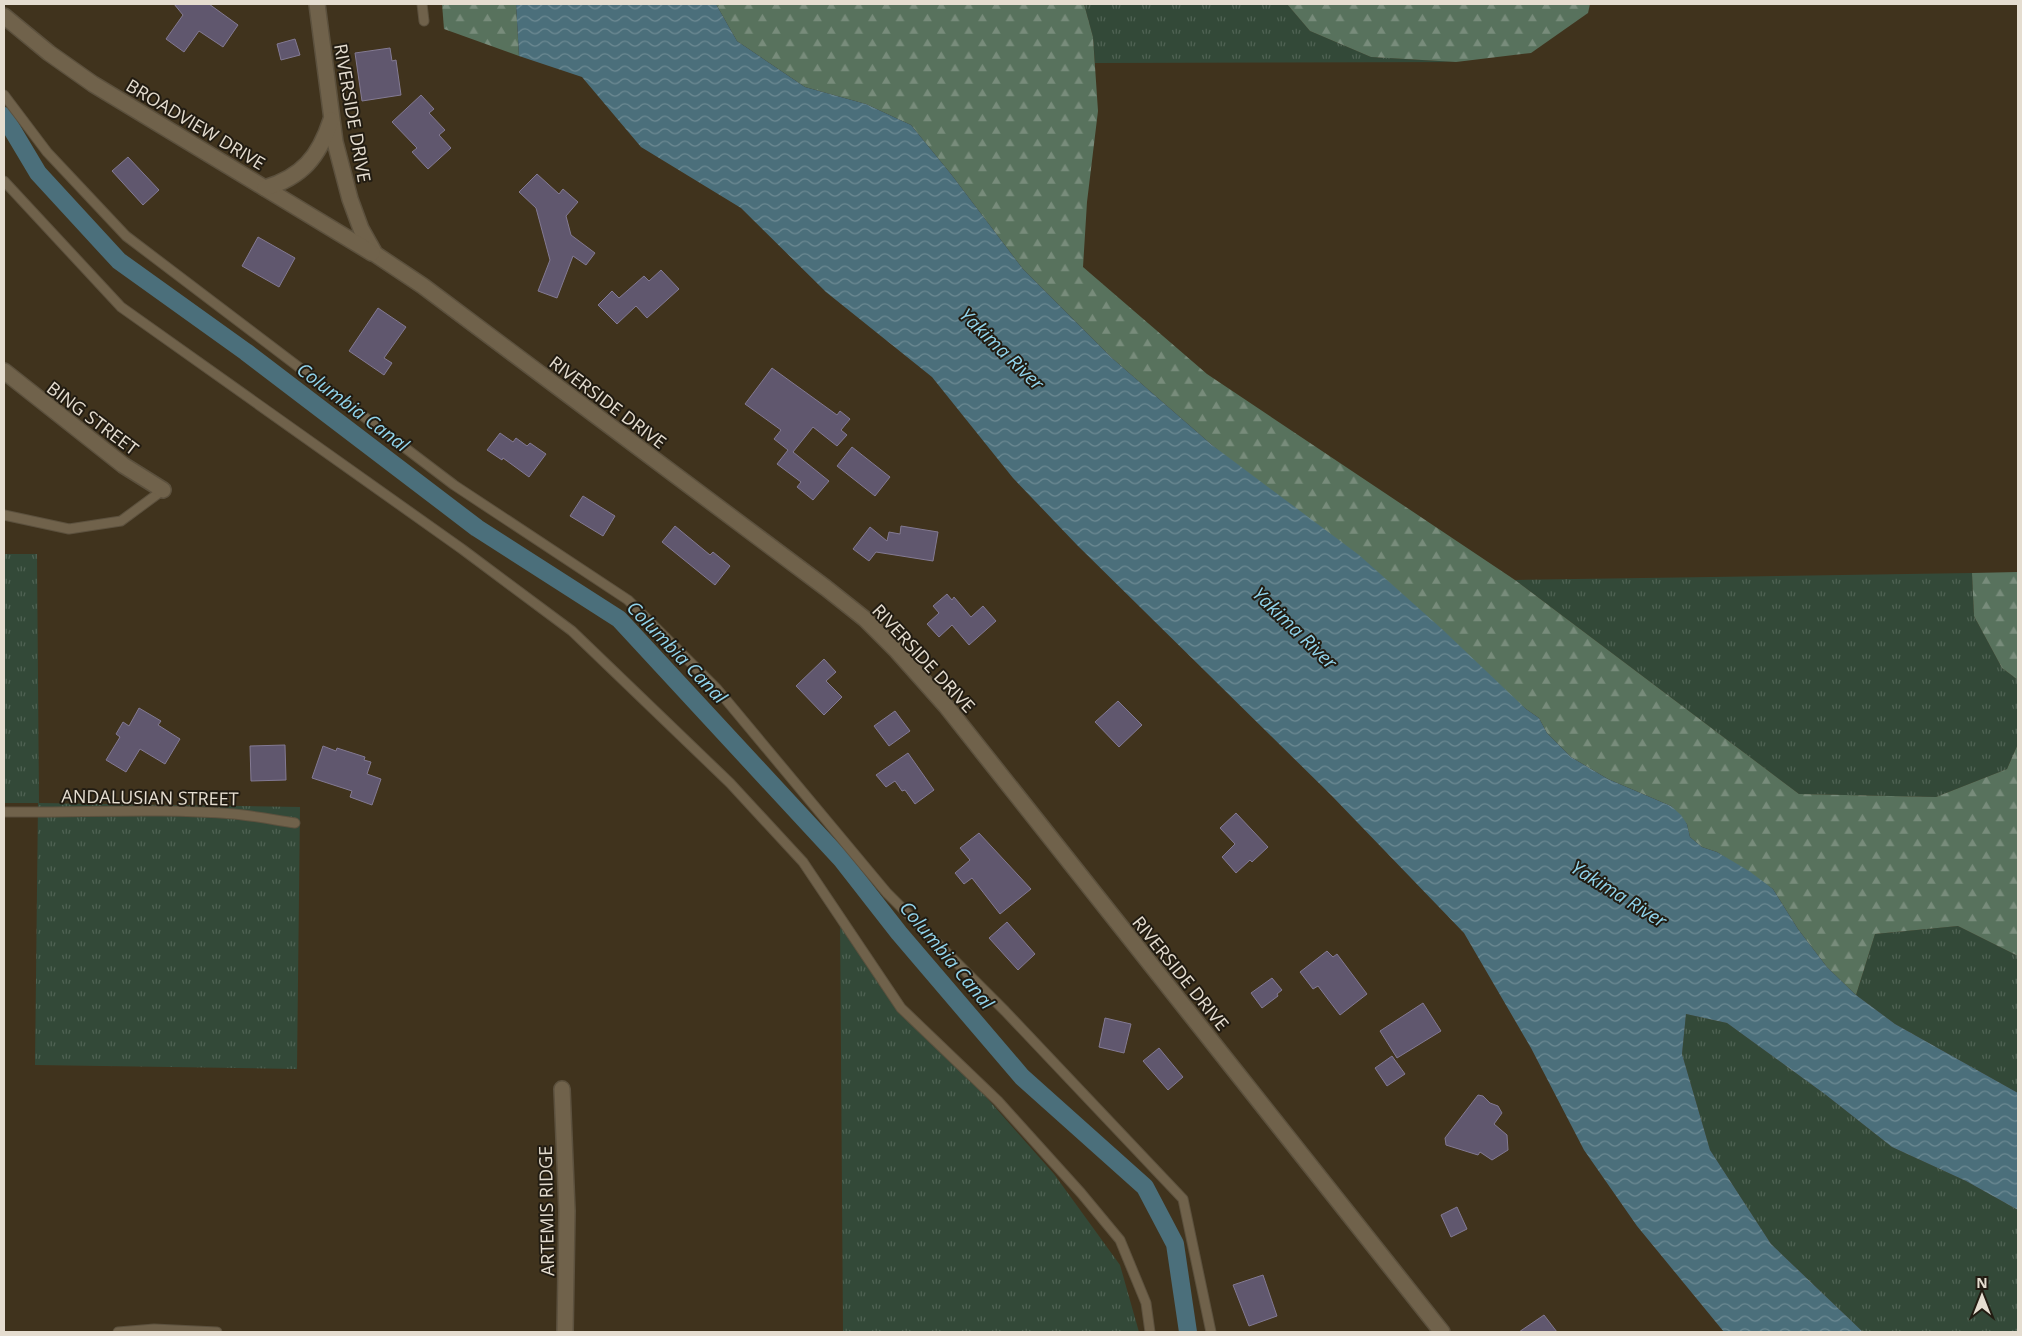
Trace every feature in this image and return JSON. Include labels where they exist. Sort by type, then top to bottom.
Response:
[{"type":"street","name":"RIVERSIDE DRIVE","points":[[317,4],[336,142],[350,199],[361,229],[375,254],[423,286],[826,588],[865,619],[897,651],[952,714],[1442,1332]]},
{"type":"street","name":"BROADVIEW DRIVE","points":[[4,16],[49,53],[93,84],[375,254]]},
{"type":"street","points":[[264,188],[290,179],[305,168],[325,138],[332,119]]},
{"type":"street","name":"BING STREET","points":[[4,371],[123,465],[163,490]]},
{"type":"street","name":"ARTEMIS RIDGE","points":[[562,1089],[566,1211],[565,1332]]},
{"type":"lane","points":[[422,4],[424,21]]},
{"type":"lane","points":[[4,95],[46,152],[126,236],[454,485],[628,600],[717,689],[886,893],[1005,1011],[1183,1199],[1211,1332]]},
{"type":"lane","points":[[4,182],[121,307],[462,549],[572,631],[730,784],[803,862],[901,1008],[998,1101],[1081,1193],[1120,1240],[1146,1303],[1150,1332]]},
{"type":"lane","points":[[4,515],[69,530],[121,521],[163,490]]},
{"type":"lane","name":"ANDALUSIAN STREET","points":[[4,812],[99,810],[184,812],[235,814],[295,823]]},
{"type":"lane","points":[[118,1332],[154,1329],[217,1332]]},
{"type":"green space","points":[[442,4],[516,4],[519,56],[444,29]]},
{"type":"green space","points":[[716,4],[1084,4],[1093,37],[1098,111],[1087,202],[1083,267],[1207,374],[1515,580],[1799,794],[1936,797],[2007,769],[2018,744],[2018,956],[1958,926],[1875,934],[1856,995],[1827,967],[1798,929],[1773,889],[1717,852],[1702,847],[1690,837],[1687,824],[1671,806],[1608,779],[1571,757],[1547,733],[1539,718],[1212,445],[1112,358],[1023,269],[911,125],[866,104],[805,87],[737,41]]},
{"type":"green space","points":[[1084,4],[1287,4],[1310,31],[1371,57],[1456,62],[1095,63],[1093,37]]},
{"type":"green space","points":[[1287,4],[1590,4],[1588,13],[1531,53],[1456,62],[1371,57],[1310,31]]},
{"type":"green space","points":[[4,554],[37,554],[39,803],[300,807],[297,1069],[35,1065],[38,803],[4,803]]},
{"type":"green space","points":[[2018,572],[2018,680],[2002,668],[1974,616],[1972,573]]},
{"type":"green space","points":[[1972,573],[1974,616],[2002,668],[2018,680],[2018,744],[2007,769],[1936,797],[1799,794],[1515,580]]},
{"type":"green space","points":[[840,917],[882,979],[1054,1174],[1120,1265],[1139,1332],[843,1332]]},
{"type":"green space","points":[[1958,926],[2018,956],[2018,1093],[1895,1024],[1856,995],[1875,934]]},
{"type":"green space","points":[[1686,1014],[1727,1023],[1826,1095],[1892,1147],[1966,1181],[2018,1210],[2018,1332],[1863,1332],[1771,1244],[1710,1150],[1682,1054]]},
{"type":"water","name":"Yakima River","points":[[516,4],[716,4],[737,41],[805,87],[866,104],[911,125],[1023,269],[1112,358],[1212,445],[1359,555],[1443,630],[1526,709],[1539,718],[1547,733],[1571,757],[1608,779],[1671,806],[1687,824],[1690,837],[1702,847],[1717,852],[1749,871],[1773,889],[1798,929],[1827,967],[1856,995],[1895,1024],[2018,1093],[2018,1210],[1966,1181],[1892,1147],[1826,1095],[1727,1023],[1686,1014],[1682,1054],[1710,1150],[1771,1244],[1863,1332],[1724,1332],[1637,1226],[1584,1150],[1531,1048],[1464,933],[1331,795],[1077,545],[1013,478],[932,377],[826,292],[741,208],[641,147],[582,77],[519,56]]},
{"type":"building","points":[[174,4],[209,4],[238,25],[223,47],[199,31],[184,52],[166,39],[183,15]]},
{"type":"building","points":[[295,39],[300,55],[281,60],[277,44]]},
{"type":"building","points":[[390,48],[392,61],[396,60],[401,95],[362,101],[355,53]]},
{"type":"building","points":[[421,95],[434,109],[429,113],[445,130],[439,135],[451,148],[428,169],[412,152],[417,148],[392,122]]},
{"type":"building","points":[[128,157],[159,190],[143,205],[112,171]]},
{"type":"building","points":[[537,174],[559,194],[563,189],[578,202],[566,216],[571,235],[595,253],[586,265],[573,256],[557,298],[538,291],[550,260],[536,208],[519,192]]},
{"type":"building","points":[[258,237],[295,258],[279,287],[242,266]]},
{"type":"building","points":[[661,270],[679,289],[647,318],[636,306],[617,324],[598,305],[612,291],[619,298],[644,276],[649,281]]},
{"type":"building","points":[[378,308],[406,327],[384,358],[392,363],[384,375],[349,351]]},
{"type":"building","points":[[772,368],[837,415],[840,411],[850,419],[841,430],[847,435],[837,446],[813,427],[793,452],[829,481],[813,500],[797,487],[801,482],[777,464],[788,450],[774,439],[781,430],[745,404]]},
{"type":"building","points":[[500,433],[513,442],[516,438],[527,446],[530,443],[546,454],[529,477],[503,458],[502,460],[487,450]]},
{"type":"building","points":[[852,447],[890,477],[875,496],[837,466]]},
{"type":"building","points":[[583,496],[615,516],[603,536],[570,516]]},
{"type":"building","points":[[675,526],[710,555],[713,552],[730,566],[715,585],[662,542]]},
{"type":"building","points":[[901,526],[938,532],[933,561],[876,552],[869,561],[853,549],[870,527],[887,541],[889,532],[900,534]]},
{"type":"building","points":[[947,594],[952,600],[954,597],[971,617],[983,606],[996,621],[969,645],[952,625],[939,637],[927,624],[939,613],[933,606]]},
{"type":"building","points":[[824,659],[836,672],[826,681],[842,697],[824,715],[796,686]]},
{"type":"building","points":[[1118,701],[1142,725],[1119,747],[1095,722]]},
{"type":"building","points":[[139,708],[161,721],[158,725],[180,739],[165,764],[140,749],[126,772],[106,760],[120,737],[116,734],[123,722],[129,726]]},
{"type":"building","points":[[895,711],[910,731],[889,746],[874,726]]},
{"type":"building","points":[[285,745],[286,780],[251,781],[250,746]]},
{"type":"building","points":[[323,746],[336,751],[337,748],[365,757],[364,760],[371,762],[367,774],[381,779],[372,805],[350,797],[352,791],[312,778]]},
{"type":"building","points":[[908,753],[934,790],[915,804],[905,790],[902,791],[895,781],[886,787],[876,775]]},
{"type":"building","points":[[1236,813],[1268,847],[1252,862],[1250,860],[1236,873],[1222,857],[1235,844],[1220,828]]},
{"type":"building","points":[[979,833],[1031,889],[1000,914],[972,878],[964,884],[955,873],[970,860],[960,848]]},
{"type":"building","points":[[1007,922],[1035,954],[1018,970],[989,938]]},
{"type":"building","points":[[1327,951],[1333,957],[1337,954],[1367,994],[1340,1015],[1318,986],[1313,989],[1300,972]]},
{"type":"building","points":[[1272,978],[1282,990],[1277,994],[1278,996],[1262,1008],[1251,993]]},
{"type":"building","points":[[1423,1003],[1441,1031],[1397,1058],[1380,1031]]},
{"type":"building","points":[[1105,1018],[1131,1024],[1124,1053],[1099,1047]]},
{"type":"building","points":[[1159,1048],[1183,1077],[1168,1090],[1143,1061]]},
{"type":"building","points":[[1392,1056],[1405,1074],[1387,1086],[1375,1068]]},
{"type":"building","points":[[1478,1095],[1483,1096],[1490,1103],[1498,1106],[1502,1113],[1494,1124],[1507,1135],[1508,1150],[1492,1160],[1480,1152],[1478,1155],[1446,1145],[1445,1138]]},
{"type":"building","points":[[1457,1207],[1467,1229],[1451,1237],[1441,1215]]},
{"type":"building","points":[[1263,1275],[1277,1316],[1249,1326],[1233,1285]]},
{"type":"building","points":[[1544,1315],[1557,1332],[1519,1332]]},
{"type":"waterway","name":"Columbia Canal","points":[[4,116],[38,173],[119,261],[246,352],[477,528],[619,619],[842,860],[899,933],[1022,1077],[1145,1187],[1175,1244],[1188,1332]]}]
